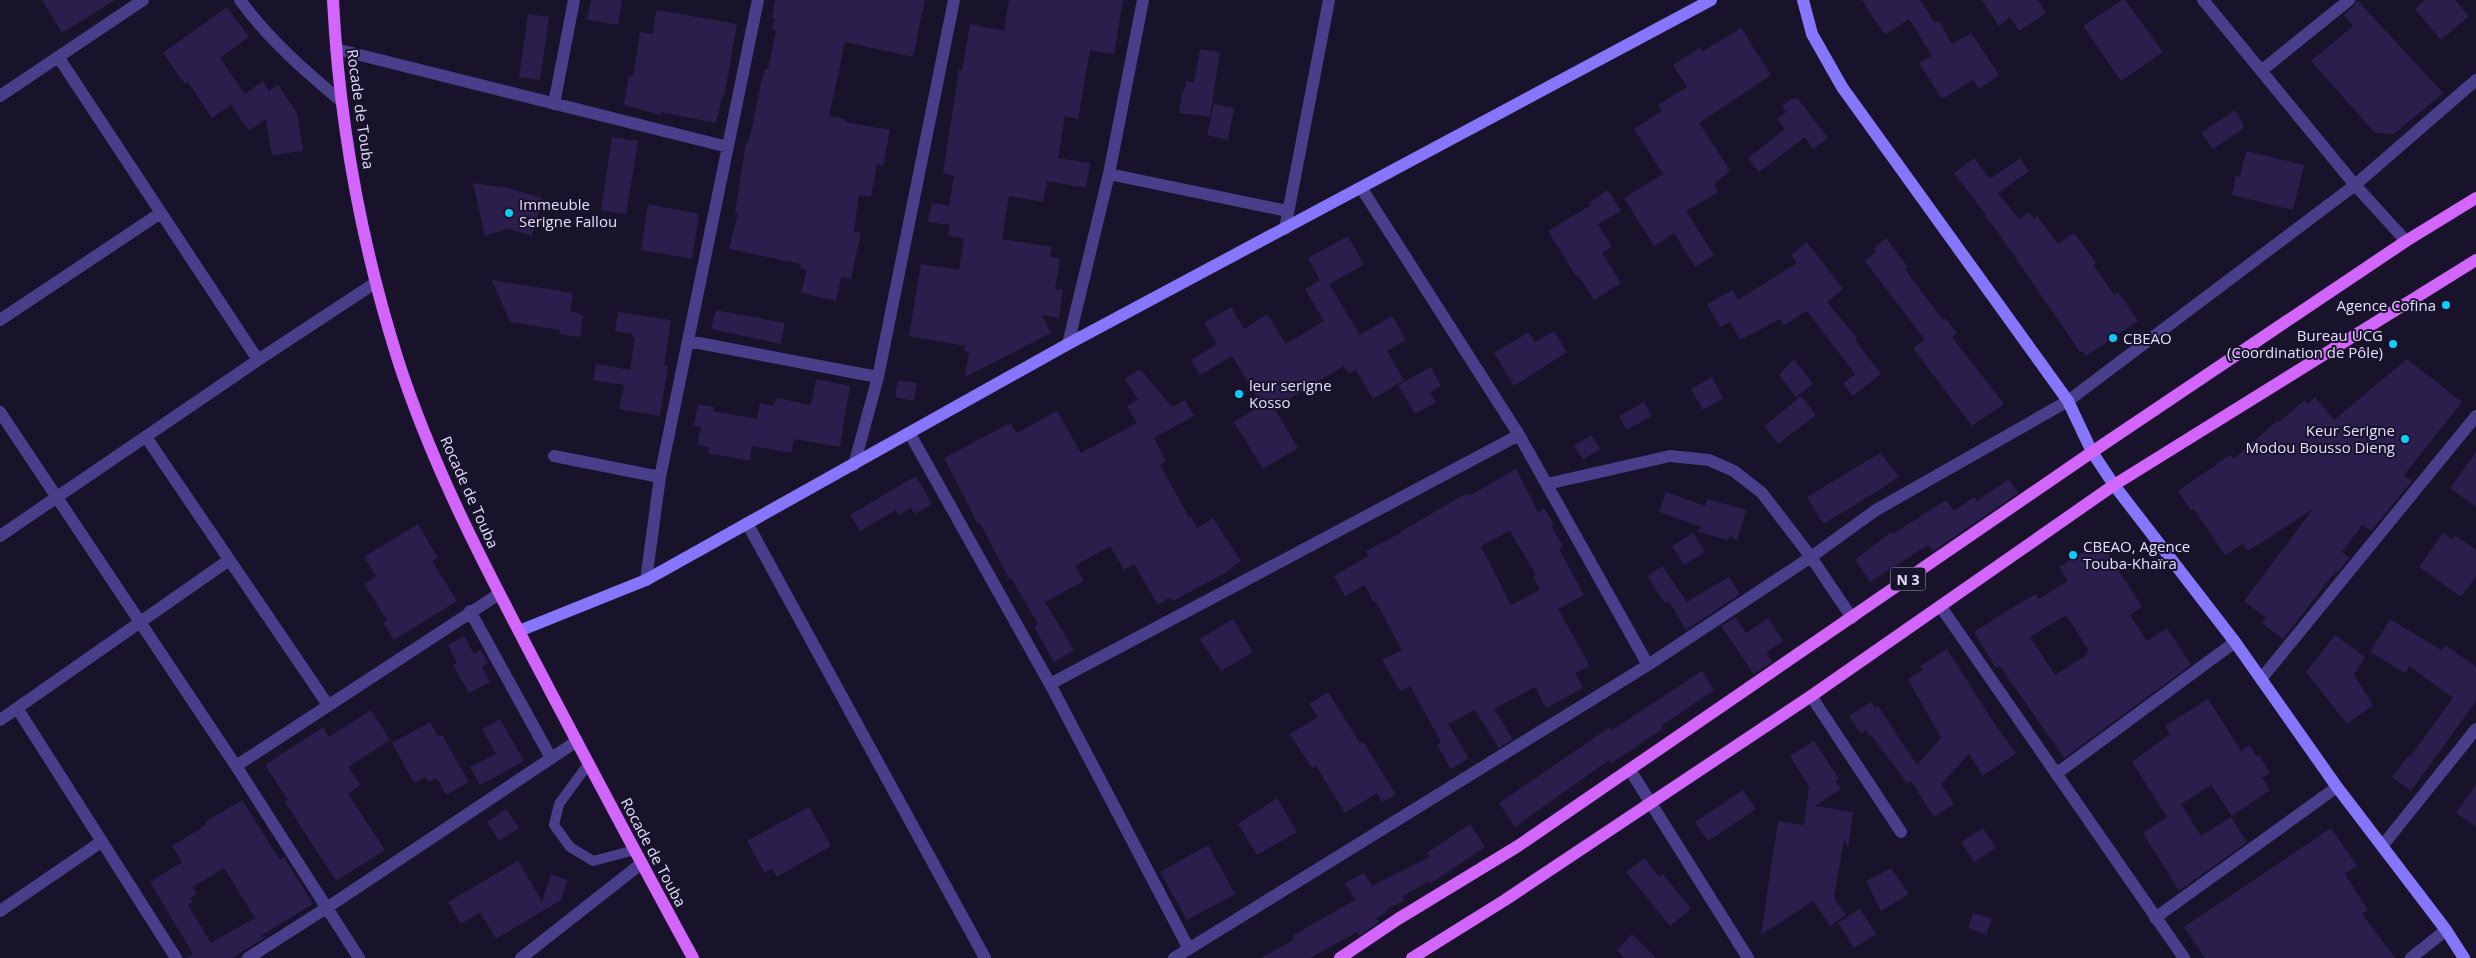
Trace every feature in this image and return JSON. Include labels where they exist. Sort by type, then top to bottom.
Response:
[{"type":"main road","name":"Rocade de Touba","points":[[333,0],[342,102],[357,195],[375,283],[398,359],[430,446],[499,594],[693,958]]},
{"type":"main road","name":"N 3","points":[[1340,958],[1398,919],[1518,846],[2092,452],[2406,241],[2476,198]]},
{"type":"main road","name":"N 3","points":[[1412,958],[1651,804],[1811,696],[2114,485],[2476,260]]},
{"type":"street","points":[[0,96],[143,0]]},
{"type":"street","points":[[240,0],[269,37],[342,102]]},
{"type":"street","points":[[554,104],[574,0]]},
{"type":"street","points":[[646,580],[660,477],[758,0]]},
{"type":"street","points":[[854,465],[878,377],[954,0]]},
{"type":"street","points":[[1068,344],[1109,174],[1143,0]]},
{"type":"street","points":[[1285,229],[1287,210],[1329,0]]},
{"type":"street","points":[[519,631],[646,580],[1068,344],[1362,189],[1711,0]]},
{"type":"street","points":[[1803,0],[1812,34],[1842,87],[2068,401],[2092,452],[2114,485],[2236,642],[2337,787],[2383,845],[2446,930],[2464,958]]},
{"type":"street","points":[[2203,0],[2355,184],[2406,241]]},
{"type":"street","points":[[2261,71],[2349,0]]},
{"type":"street","points":[[336,49],[728,147]]},
{"type":"street","points":[[59,58],[159,214],[258,360]]},
{"type":"street","points":[[1174,958],[1648,665],[1811,557],[1876,510],[2068,401],[2355,184],[2476,80]]},
{"type":"street","points":[[1109,174],[1287,210]]},
{"type":"street","points":[[1362,189],[1519,435],[1648,665]]},
{"type":"street","points":[[0,320],[159,214]]},
{"type":"street","points":[[0,536],[258,360],[375,283]]},
{"type":"street","points":[[688,341],[878,377]]},
{"type":"street","points":[[0,412],[236,766],[359,958]]},
{"type":"street","points":[[2262,678],[2476,416]]},
{"type":"street","points":[[910,434],[1050,684],[1189,949]]},
{"type":"street","points":[[1050,684],[1519,435]]},
{"type":"street","points":[[146,437],[328,705]]},
{"type":"street","points":[[554,456],[660,477]]},
{"type":"street","points":[[1547,484],[1670,456],[1709,460],[1734,471],[1762,493],[1811,557],[1852,618]]},
{"type":"street","points":[[748,523],[985,958]]},
{"type":"street","points":[[0,720],[229,560]]},
{"type":"street","points":[[236,766],[470,611],[499,594]]},
{"type":"street","points":[[1941,606],[2154,918],[2184,958]]},
{"type":"street","points":[[470,611],[551,758]]},
{"type":"street","points":[[2056,774],[2236,642]]},
{"type":"street","points":[[1811,696],[1901,832]]},
{"type":"street","points":[[17,708],[176,958]]},
{"type":"street","points":[[2383,845],[2475,732]]},
{"type":"street","points":[[248,958],[577,741]]},
{"type":"street","points":[[1630,770],[1748,958]]},
{"type":"street","points":[[2154,918],[2337,787]]},
{"type":"street","points":[[0,911],[101,842]]},
{"type":"street","points":[[521,958],[642,863]]},
{"type":"street","points":[[2411,958],[2446,930]]},
{"type":"lane","points":[[589,763],[559,804],[554,825],[570,847],[593,862],[635,850]]},
{"type":"building","points":[[42,0],[115,0],[62,33]]},
{"type":"building","points":[[591,0],[622,0],[618,25],[587,20]]},
{"type":"building","points":[[775,0],[925,0],[913,57],[845,42],[829,116],[845,119],[845,122],[890,130],[883,166],[877,164],[871,197],[859,195],[854,232],[861,233],[851,279],[841,277],[836,301],[801,293],[807,270],[800,268],[801,264],[729,249],[738,213],[735,213],[746,143],[748,143],[752,128],[765,69],[768,69],[776,31],[772,30],[775,18],[772,18]]},
{"type":"building","points":[[1009,0],[1123,0],[1114,54],[1090,50],[1078,119],[1065,116],[1058,158],[1090,163],[1086,188],[1047,181],[1043,202],[1009,196],[1002,239],[1052,247],[1050,257],[1060,259],[1055,289],[1063,290],[1059,318],[1042,315],[1051,333],[965,377],[969,352],[964,351],[965,346],[909,336],[921,264],[959,270],[964,239],[948,236],[950,225],[928,222],[932,203],[949,206],[954,176],[943,173],[959,69],[962,70],[970,24],[1004,31]]},
{"type":"building","points":[[1862,0],[1920,0],[1935,23],[1939,21],[1952,44],[1971,33],[1999,75],[1979,89],[1973,80],[1942,99],[1919,63],[1932,56],[1909,19],[1885,35]]},
{"type":"building","points":[[1982,0],[2038,0],[2046,13],[2019,31],[2010,17],[1999,26]]},
{"type":"building","points":[[2122,0],[2125,0],[2163,52],[2121,81],[2083,26]]},
{"type":"building","points":[[2357,0],[2443,93],[2394,134],[2375,133],[2311,61],[2353,26],[2344,15],[2354,6]]},
{"type":"building","points":[[2425,0],[2455,0],[2469,16],[2441,40],[2415,9]]},
{"type":"building","points":[[227,7],[249,37],[220,58],[245,94],[263,81],[269,91],[278,85],[297,113],[303,151],[272,155],[266,119],[249,131],[231,105],[212,118],[188,82],[185,84],[163,53]]},
{"type":"building","points":[[656,10],[737,24],[724,97],[722,97],[716,123],[661,112],[661,115],[624,105],[629,75],[633,76],[640,32],[653,34]]},
{"type":"building","points":[[528,14],[549,17],[540,80],[519,77]]},
{"type":"building","points":[[1741,28],[1771,75],[1699,123],[1730,170],[1714,185],[1718,192],[1686,211],[1714,255],[1695,267],[1674,233],[1654,246],[1624,198],[1663,174],[1634,129],[1662,111],[1658,105],[1687,87],[1673,65],[1700,48],[1702,52]]},
{"type":"building","points":[[1200,49],[1220,52],[1210,117],[1179,113],[1182,92],[1184,92],[1186,81],[1194,83]]},
{"type":"building","points":[[1791,99],[1798,99],[1828,138],[1813,149],[1805,137],[1759,172],[1748,158],[1785,129],[1777,119],[1786,112],[1782,106]]},
{"type":"building","points":[[1214,104],[1234,108],[1228,140],[1207,135]]},
{"type":"building","points":[[2235,110],[2243,123],[2243,129],[2213,149],[2201,133]]},
{"type":"building","points":[[612,137],[638,141],[626,214],[601,210]]},
{"type":"building","points":[[2246,151],[2304,165],[2293,210],[2232,195],[2236,176],[2240,177]]},
{"type":"building","points":[[1974,158],[1990,179],[2020,158],[2029,171],[1998,193],[2019,219],[2029,212],[2034,219],[2037,216],[2058,244],[2074,233],[2096,263],[2093,265],[2114,295],[2118,292],[2138,321],[2086,356],[2083,351],[2080,352],[1986,215],[1954,173]]},
{"type":"building","name":"Immeuble Serigne Fallou","points":[[473,183],[508,188],[542,198],[532,236],[508,229],[485,236]]},
{"type":"building","points":[[1608,190],[1621,211],[1598,224],[1612,247],[1602,253],[1621,283],[1594,300],[1578,275],[1576,276],[1548,231],[1591,205],[1590,202]]},
{"type":"building","points":[[648,204],[699,214],[692,259],[641,250]]},
{"type":"building","points":[[1348,236],[1364,265],[1329,284],[1360,335],[1392,316],[1406,340],[1387,351],[1404,380],[1373,399],[1356,370],[1349,374],[1344,366],[1274,408],[1298,448],[1263,469],[1234,422],[1262,405],[1232,356],[1200,375],[1191,360],[1217,344],[1204,323],[1231,307],[1244,329],[1267,314],[1286,344],[1324,321],[1305,289],[1320,280],[1308,258]]},
{"type":"building","points":[[1886,238],[1908,267],[1905,269],[1912,279],[1943,320],[1945,318],[1957,333],[1952,337],[2004,404],[1972,426],[1913,348],[1924,340],[1922,336],[1865,261],[1876,252],[1874,248]]},
{"type":"building","points":[[1807,242],[1843,289],[1827,302],[1857,338],[1855,340],[1881,374],[1853,396],[1843,384],[1855,374],[1807,311],[1784,325],[1780,319],[1740,340],[1730,322],[1720,327],[1707,304],[1733,290],[1738,300],[1797,263],[1791,255]]},
{"type":"building","points":[[492,280],[573,293],[570,311],[583,315],[580,337],[559,334],[560,330],[510,322]]},
{"type":"building","points":[[716,310],[785,323],[781,344],[711,329]]},
{"type":"building","points":[[618,312],[671,320],[664,365],[668,366],[660,416],[619,409],[624,385],[593,380],[596,364],[630,370],[635,337],[632,337],[632,334],[615,331]]},
{"type":"building","points":[[1554,331],[1567,352],[1514,386],[1494,353],[1529,332],[1535,342]]},
{"type":"building","points":[[1794,359],[1813,384],[1796,397],[1779,375]]},
{"type":"building","points":[[2407,359],[2462,402],[2404,475],[2412,481],[2371,531],[2362,525],[2342,552],[2349,558],[2338,572],[2336,571],[2283,639],[2262,623],[2266,618],[2244,601],[2313,509],[2248,551],[2243,544],[2225,555],[2194,509],[2191,510],[2178,491],[2230,455],[2234,459],[2278,420],[2279,422],[2305,400],[2308,404],[2315,397],[2334,420]]},
{"type":"building","points":[[1431,367],[1441,386],[1430,392],[1436,402],[1415,414],[1398,385]]},
{"type":"building","points":[[1140,369],[1172,407],[1185,400],[1194,416],[1154,438],[1166,461],[1160,465],[1197,528],[1213,518],[1241,561],[1223,574],[1173,601],[1170,597],[1158,605],[1134,564],[1124,570],[1110,546],[1075,566],[1084,581],[1045,602],[1074,650],[1054,662],[1034,627],[1038,624],[1011,578],[1009,579],[944,458],[1010,423],[1017,433],[1057,411],[1081,453],[1137,423],[1127,406],[1138,400],[1125,379]]},
{"type":"building","points":[[1712,377],[1723,398],[1703,410],[1691,389]]},
{"type":"building","points":[[816,379],[850,386],[840,447],[794,439],[791,453],[752,446],[750,461],[708,453],[709,447],[697,445],[701,427],[694,426],[698,404],[714,407],[713,411],[757,419],[760,403],[774,406],[776,398],[811,405]]},
{"type":"building","points":[[898,380],[917,383],[914,401],[895,397]]},
{"type":"building","points":[[1801,396],[1816,415],[1778,444],[1765,426]]},
{"type":"building","points":[[1644,402],[1652,416],[1627,430],[1619,416]]},
{"type":"building","points":[[1591,435],[1600,449],[1583,460],[1574,446]]},
{"type":"building","points":[[2476,452],[2476,507],[2450,488]]},
{"type":"building","points":[[1880,453],[1899,476],[1823,524],[1807,497]]},
{"type":"building","points":[[1516,469],[1538,512],[1544,508],[1554,524],[1551,526],[1563,546],[1559,549],[1584,595],[1558,609],[1590,666],[1575,673],[1583,688],[1546,708],[1535,687],[1494,709],[1513,739],[1499,748],[1475,710],[1448,724],[1469,758],[1451,769],[1437,745],[1441,742],[1410,686],[1400,691],[1382,660],[1402,650],[1376,602],[1374,603],[1365,585],[1345,596],[1334,576],[1368,556],[1366,551],[1465,494],[1471,495]],"holes":[[[1510,531],[1536,575],[1533,576],[1540,590],[1511,605],[1481,546]]]},
{"type":"building","points":[[916,476],[932,504],[915,514],[911,508],[899,515],[896,510],[860,531],[850,515]]},
{"type":"building","points":[[2009,479],[2018,493],[1933,551],[1928,545],[1870,582],[1855,560],[1891,532],[1893,534],[1946,500],[1954,511],[1974,497],[1977,501]]},
{"type":"building","points":[[1666,492],[1705,506],[1707,499],[1746,510],[1737,541],[1731,536],[1727,540],[1696,531],[1702,527],[1659,512]]},
{"type":"building","points":[[418,524],[438,558],[432,561],[457,601],[394,640],[383,623],[387,620],[364,584],[376,576],[364,557]]},
{"type":"building","points":[[1693,533],[1705,552],[1684,565],[1672,546]]},
{"type":"building","points":[[2443,533],[2452,539],[2455,535],[2476,550],[2476,576],[2461,597],[2419,567]]},
{"type":"building","points":[[2100,541],[2142,607],[2130,615],[2147,641],[2167,628],[2191,665],[2064,758],[2000,666],[1996,668],[1974,632],[2036,594],[2039,599],[2068,581],[2059,567]],"holes":[[[2066,615],[2089,651],[2086,653],[2087,655],[2055,675],[2030,637]]]},
{"type":"building","points":[[1662,566],[1687,602],[1729,577],[1740,594],[1686,630],[1669,601],[1665,603],[1647,576]]},
{"type":"building","points":[[1735,617],[1746,633],[1768,618],[1783,641],[1766,653],[1772,662],[1754,674],[1721,626]]},
{"type":"building","points":[[1233,619],[1253,652],[1221,671],[1200,639]]},
{"type":"building","points":[[2390,619],[2441,650],[2445,645],[2476,667],[2476,701],[2411,791],[2392,777],[2408,756],[2410,757],[2453,698],[2409,666],[2405,673],[2370,652]]},
{"type":"building","points":[[2335,635],[2365,657],[2354,675],[2373,705],[2347,724],[2306,672]]},
{"type":"building","points":[[464,636],[474,654],[481,650],[488,663],[482,667],[490,682],[469,693],[453,665],[457,663],[448,645]]},
{"type":"building","points":[[1947,649],[1994,723],[2016,753],[1983,776],[1969,754],[1941,784],[1954,804],[1934,817],[1911,781],[1907,783],[1871,735],[1869,736],[1866,730],[1861,734],[1849,716],[1871,702],[1875,708],[1878,706],[1917,765],[1941,738],[1908,679],[1923,670],[1920,666]]},
{"type":"building","points":[[1702,671],[1714,690],[1661,726],[1662,729],[1612,763],[1609,760],[1515,827],[1499,803],[1610,727],[1612,730]]},
{"type":"building","points":[[1328,692],[1360,743],[1363,741],[1396,795],[1382,802],[1377,793],[1345,813],[1316,766],[1312,768],[1290,734],[1318,717],[1309,704]]},
{"type":"building","points":[[2208,699],[2241,751],[2249,745],[2257,757],[2259,755],[2270,773],[2262,778],[2270,790],[2232,816],[2211,785],[2181,804],[2201,836],[2231,817],[2247,842],[2179,891],[2143,833],[2167,817],[2132,762],[2170,734],[2165,726]]},
{"type":"building","points":[[371,710],[390,740],[348,767],[360,785],[348,794],[385,850],[336,881],[285,802],[288,800],[265,765],[323,727],[329,737]]},
{"type":"building","points":[[500,719],[524,761],[480,785],[470,767],[496,754],[482,729]]},
{"type":"building","points":[[430,722],[438,736],[442,735],[469,782],[446,795],[437,778],[428,782],[425,777],[414,783],[392,743]]},
{"type":"building","points":[[1814,741],[1839,779],[1835,781],[1841,789],[1815,806],[1853,812],[1848,848],[1844,840],[1834,898],[1846,915],[1830,926],[1813,901],[1761,935],[1778,821],[1804,825],[1809,787],[1790,756]]},
{"type":"building","points":[[2476,784],[2476,827],[2456,813]]},
{"type":"building","points":[[1743,790],[1756,809],[1708,841],[1695,822]]},
{"type":"building","points":[[1277,798],[1297,832],[1257,855],[1238,824]]},
{"type":"building","points":[[242,800],[280,860],[284,857],[313,904],[262,935],[264,938],[232,958],[186,958],[193,954],[150,882],[182,862],[172,846],[206,825],[205,822]],"holes":[[[224,868],[255,918],[211,943],[188,905],[193,902],[190,898],[197,894],[193,887]]]},
{"type":"building","points":[[809,807],[831,846],[777,877],[772,868],[764,872],[747,841]]},
{"type":"building","points":[[506,809],[519,828],[499,841],[487,822]]},
{"type":"building","points":[[1470,824],[1485,847],[1431,883],[1429,881],[1403,896],[1405,900],[1386,910],[1387,912],[1376,918],[1379,922],[1359,936],[1357,932],[1310,958],[1261,958],[1294,940],[1292,936],[1355,900],[1345,883],[1364,873],[1372,886],[1430,857],[1427,853]]},
{"type":"building","points":[[1983,828],[1996,848],[1974,862],[1961,842]]},
{"type":"building","points":[[2331,828],[2357,866],[2345,874],[2368,910],[2362,914],[2395,958],[2205,958],[2184,927]]},
{"type":"building","points":[[1208,845],[1235,894],[1187,920],[1160,872]]},
{"type":"building","points":[[1645,858],[1659,877],[1663,874],[1691,909],[1670,926],[1626,872]]},
{"type":"building","points":[[518,861],[542,901],[551,874],[567,880],[561,900],[496,939],[480,912],[461,924],[448,902]]},
{"type":"building","points":[[1891,868],[1909,894],[1881,911],[1866,881]]},
{"type":"building","points":[[1860,909],[1876,934],[1854,948],[1838,923]]},
{"type":"building","points":[[1973,913],[1992,919],[1986,935],[1968,928]]},
{"type":"building","points":[[1632,934],[1656,958],[1624,958],[1617,950]]},
{"type":"place","name":"Immeuble Serigne Fallou","points":[[509,213]]},
{"type":"place","name":"Agence Cofina","points":[[2446,305]]},
{"type":"place","name":"CBEAO","points":[[2113,338]]},
{"type":"place","name":"Bureau UCG (Coordination de Pôle)","points":[[2393,344]]},
{"type":"place","name":"leur serigne Kosso","points":[[1239,394]]},
{"type":"place","name":"Keur Serigne Modou Bousso Dieng","points":[[2405,439]]},
{"type":"place","name":"CBEAO, Agence Touba-Khaïra","points":[[2073,555]]}]
